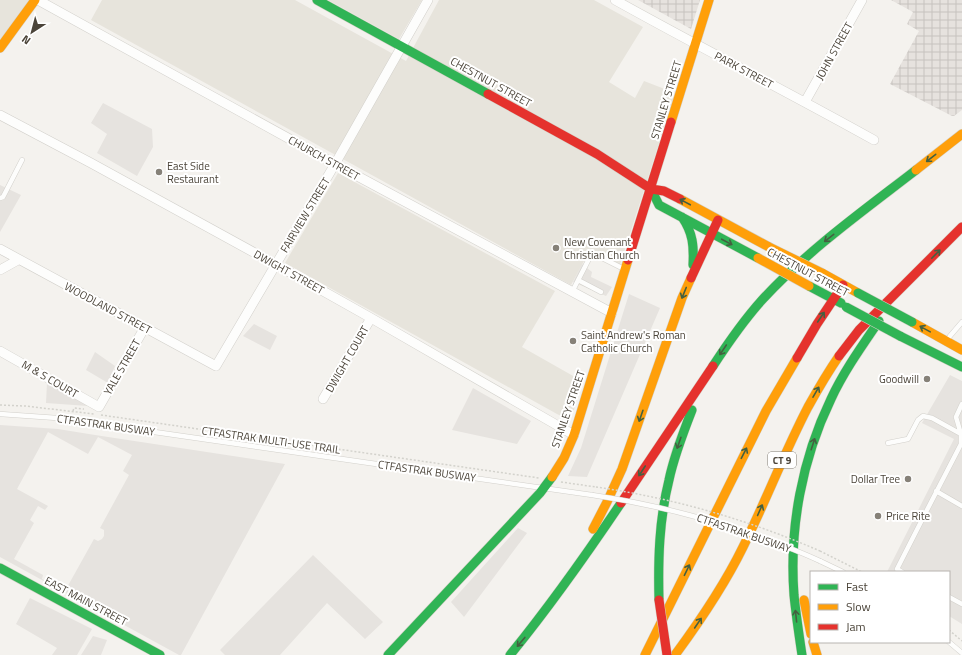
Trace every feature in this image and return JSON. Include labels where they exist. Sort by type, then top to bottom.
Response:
[{"type":"main road","points":[[0,48],[36,0]]},
{"type":"main road","name":"CHESTNUT STREET","points":[[317,0],[602,156],[651,189],[664,191],[769,248],[822,273],[962,350]]},
{"type":"main road","name":"STANLEY STREET","points":[[388,655],[544,488],[562,462],[574,435],[709,0]]},
{"type":"main road","points":[[510,655],[560,592],[684,411],[729,341],[749,315],[802,259],[962,134]]},
{"type":"main road","name":"CHESTNUT STREET","points":[[651,189],[659,205],[900,336],[962,367]]},
{"type":"main road","points":[[682,218],[690,230],[693,241],[691,275]]},
{"type":"main road","points":[[532,628],[589,536],[617,481],[630,450],[691,275],[718,220]]},
{"type":"main road","name":"CT 9","points":[[675,655],[704,615],[731,571],[800,421],[831,368],[859,330],[962,227]]},
{"type":"main road","points":[[802,655],[796,616],[793,556],[796,520],[806,467],[821,422],[841,380],[867,338],[909,280]]},
{"type":"main road","points":[[645,655],[766,412],[800,350],[843,285]]},
{"type":"main road","points":[[668,655],[659,600],[659,537],[662,512],[673,461],[684,428],[711,369]]},
{"type":"main road","points":[[806,467],[800,564],[803,594],[810,629]]},
{"type":"main road","name":"EAST MAIN STREET","points":[[0,568],[160,655]]},
{"type":"main road","points":[[813,643],[817,655]]},
{"type":"street","name":"CHURCH STREET","points":[[36,0],[335,164],[612,313]]},
{"type":"street","name":"FAIRVIEW STREET","points":[[216,366],[335,164],[428,0]]},
{"type":"street","name":"PARK STREET","points":[[615,0],[874,140]]},
{"type":"street","name":"JOHN STREET","points":[[805,102],[862,0]]},
{"type":"street","name":"DWIGHT STREET","points":[[0,115],[275,264],[574,435]]},
{"type":"street","name":"WOODLAND STREET","points":[[0,249],[216,366]]},
{"type":"street","points":[[0,270],[18,260]]},
{"type":"street","name":"DWIGHT COURT","points":[[324,399],[371,318]]},
{"type":"street","name":"YALE STREET","points":[[99,407],[145,328]]},
{"type":"street","name":"M & S COURT","points":[[0,351],[99,407]]},
{"type":"lane","points":[[0,198],[3,197],[22,160]]},
{"type":"lane","points":[[572,292],[592,252],[625,269]]},
{"type":"lane","points":[[578,280],[601,292]]},
{"type":"lane","points":[[947,342],[962,322]]},
{"type":"lane","points":[[900,571],[897,569],[961,444],[961,434],[956,417],[962,404]]},
{"type":"lane","name":"CTFASTRAK BUSWAY","points":[[0,414],[57,418],[592,495],[647,505],[703,519],[763,538],[841,571]]},
{"type":"lane","points":[[888,443],[908,439],[918,420],[923,416],[932,418],[961,434]]},
{"type":"lane","points":[[936,491],[962,506]]},
{"type":"lane","points":[[950,598],[962,604]]},
{"type":"lane","points":[[950,643],[962,652]]},
{"type":"path","name":"CTFASTRAK MULTI-USE TRAIL","points":[[0,406],[25,406],[73,411],[541,479]]},
{"type":"path","points":[[558,481],[596,487]]},
{"type":"path","points":[[820,551],[860,571]]},
{"type":"path","points":[[950,631],[962,641]]},
{"type":"shaded area","points":[[0,0],[30,0],[0,41]]},
{"type":"shaded area","points":[[102,0],[295,0],[406,61],[439,0],[594,0],[643,27],[609,82],[635,98],[644,81],[675,93],[620,265],[590,250],[571,285],[91,20]]},
{"type":"shaded area","points":[[328,0],[422,0],[399,39]]},
{"type":"shaded area","points":[[638,0],[700,0],[691,29]]},
{"type":"shaded area","points":[[891,0],[962,0],[962,110],[954,116],[890,84],[919,31],[907,24],[913,12]]},
{"type":"shaded area","points":[[103,103],[152,129],[153,147],[137,176],[97,153],[107,134],[91,123]]},
{"type":"shaded area","points":[[338,173],[555,291],[522,347],[582,381],[574,410],[570,416],[565,418],[557,414],[285,263]]},
{"type":"shaded area","points":[[0,185],[21,195],[0,232]]},
{"type":"shaded area","points":[[582,264],[592,272],[591,277],[612,287],[606,296],[573,282]]},
{"type":"shaded area","points":[[629,294],[660,308],[587,477],[568,476],[581,448]]},
{"type":"shaded area","points":[[254,324],[277,336],[270,350],[243,336]]},
{"type":"shaded area","points":[[95,352],[115,366],[108,383],[86,370]]},
{"type":"shaded area","points":[[950,375],[962,381],[962,624],[950,617],[950,571],[888,571],[954,439],[922,423]]},
{"type":"shaded area","points":[[47,383],[88,406],[46,403]]},
{"type":"shaded area","points":[[473,388],[531,421],[517,444],[452,430]]},
{"type":"shaded area","points":[[0,425],[58,429],[285,464],[181,655],[0,557]],"holes":[[[48,432],[88,454],[98,437],[132,455],[123,471],[129,475],[100,528],[104,530],[104,536],[98,541],[94,539],[65,591],[42,579],[43,575],[14,559],[34,523],[30,520],[38,506],[45,510],[48,506],[17,489]]]},
{"type":"shaded area","points":[[518,528],[527,533],[464,617],[451,602]]},
{"type":"shaded area","points":[[313,555],[383,622],[365,639],[327,603],[280,655],[225,655],[220,650]]},
{"type":"shaded area","points":[[30,598],[92,629],[77,655],[52,655],[57,648],[16,624]]},
{"type":"shaded area","points":[[93,636],[107,640],[101,655],[81,655]]},
{"type":"traffic: fast","points":[[317,0],[488,94]]},
{"type":"traffic: fast","points":[[713,366],[730,340],[762,300],[798,264],[856,216],[916,170]]},
{"type":"traffic: fast","points":[[651,189],[659,205],[758,258]]},
{"type":"traffic: fast","points":[[682,217],[691,234],[693,265]]},
{"type":"traffic: fast","points":[[809,286],[841,303]]},
{"type":"traffic: fast","points":[[858,293],[912,322]]},
{"type":"traffic: fast","points":[[846,307],[900,336]]},
{"type":"traffic: fast","points":[[802,655],[794,595],[793,570],[796,519],[805,470],[812,446],[831,399],[854,359],[879,321]]},
{"type":"traffic: fast","points":[[900,336],[962,367]]},
{"type":"traffic: fast","points":[[659,600],[660,540],[663,510],[676,453],[692,410]]},
{"type":"traffic: fast","points":[[388,655],[540,493],[552,477]]},
{"type":"traffic: fast","points":[[510,655],[595,542],[621,503]]},
{"type":"traffic: fast","points":[[0,568],[160,655]]},
{"type":"traffic: slow","points":[[0,48],[35,0]]},
{"type":"traffic: slow","points":[[671,122],[709,0]]},
{"type":"traffic: slow","points":[[916,170],[962,134]]},
{"type":"traffic: slow","points":[[680,199],[769,247]]},
{"type":"traffic: slow","points":[[769,247],[822,273]]},
{"type":"traffic: slow","points":[[758,258],[809,286]]},
{"type":"traffic: slow","points":[[552,477],[564,458],[574,435],[628,260]]},
{"type":"traffic: slow","points":[[822,273],[858,293]]},
{"type":"traffic: slow","points":[[593,529],[622,469],[682,298],[691,278]]},
{"type":"traffic: slow","points":[[912,322],[962,350]]},
{"type":"traffic: slow","points":[[675,655],[694,629],[728,576],[751,530],[799,424],[819,387],[839,356]]},
{"type":"traffic: slow","points":[[645,655],[766,411],[797,358]]},
{"type":"traffic: slow","points":[[804,600],[810,629]]},
{"type":"traffic: slow","points":[[813,643],[817,655]]},
{"type":"traffic: jam","points":[[488,94],[597,154],[651,189],[664,191],[680,199]]},
{"type":"traffic: jam","points":[[628,260],[671,122]]},
{"type":"traffic: jam","points":[[691,278],[718,220]]},
{"type":"traffic: jam","points":[[839,356],[859,330],[962,227]]},
{"type":"traffic: jam","points":[[797,358],[817,324],[843,285]]},
{"type":"traffic: jam","points":[[621,503],[713,366]]},
{"type":"traffic: jam","points":[[659,600],[667,655]]},
{"type":"place","name":"East Side Restaurant","points":[[159,172]]},
{"type":"place","name":"New Covenant Christian Church","points":[[556,248]]},
{"type":"place","name":"Saint Andrew's Roman Catholic Church","points":[[573,341]]},
{"type":"place","name":"Goodwill","points":[[927,379]]},
{"type":"place","name":"Dollar Tree","points":[[908,479]]},
{"type":"place","name":"Price Rite","points":[[878,516]]}]
